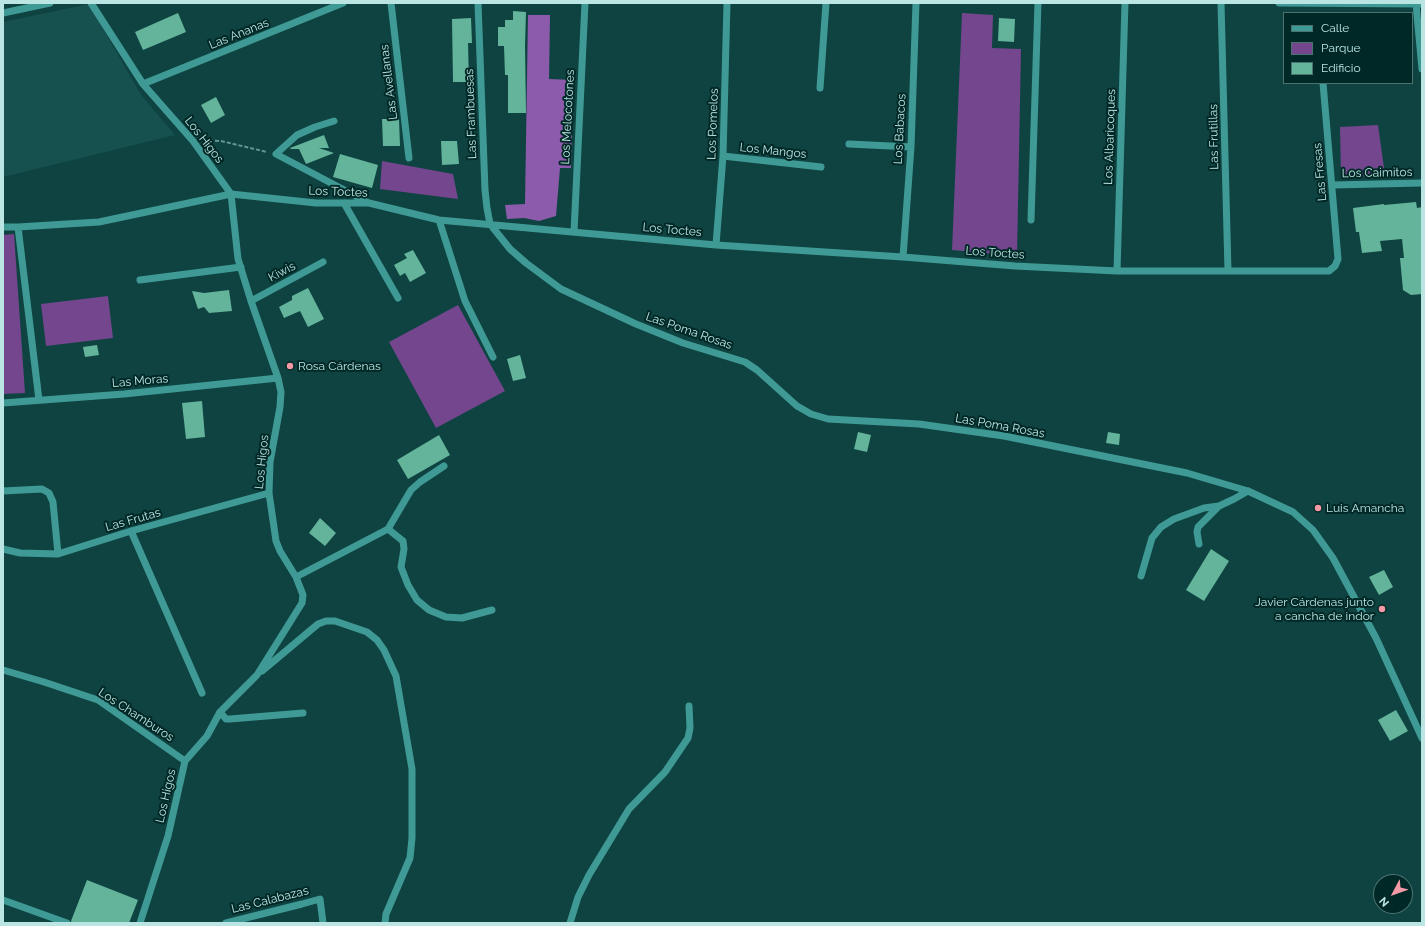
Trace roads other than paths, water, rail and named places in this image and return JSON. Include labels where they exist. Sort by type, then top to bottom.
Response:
[{"type":"street","points":[[3,13],[50,3]]},
{"type":"street","name":"Los Higos","points":[[91,3],[143,84],[193,140],[231,194],[238,259],[278,378],[281,392],[280,407],[270,462],[269,493],[278,546],[296,577],[303,595],[302,603],[257,675],[220,712],[207,736],[185,761],[168,836],[140,923]]},
{"type":"street","name":"Las Ananas","points":[[143,84],[343,3]]},
{"type":"street","name":"Las Avellanas","points":[[391,3],[409,158]]},
{"type":"street","name":"Las Frambuesas","points":[[478,3],[485,190],[490,224]]},
{"type":"street","name":"Los Melocotones","points":[[574,232],[584,3]]},
{"type":"street","name":"Los Pomelos","points":[[716,245],[723,156],[727,3]]},
{"type":"street","points":[[820,88],[826,3]]},
{"type":"street","name":"Los Babacos","points":[[903,257],[911,147],[916,3]]},
{"type":"street","points":[[1031,220],[1038,3]]},
{"type":"street","name":"Los Albaricoques","points":[[1117,271],[1125,3]]},
{"type":"street","name":"Las Frutillas","points":[[1221,3],[1228,271]]},
{"type":"street","points":[[1279,3],[1419,4],[1422,69]]},
{"type":"street","points":[[1316,4],[1316,12]]},
{"type":"street","name":"Las Fresas","points":[[1323,84],[1338,259]]},
{"type":"street","points":[[334,121],[297,135],[276,154],[369,204]]},
{"type":"street","points":[[849,144],[911,147]]},
{"type":"street","name":"Los Mangos","points":[[723,156],[821,167]]},
{"type":"street","name":"Los Caimitos","points":[[1332,184],[1422,183]]},
{"type":"street","name":"Los Toctes","points":[[3,227],[99,222],[231,194],[316,203],[369,204],[440,220],[716,245],[1015,266],[1117,271],[1329,271],[1335,266],[1338,259]]},
{"type":"street","points":[[344,203],[398,298]]},
{"type":"street","points":[[440,220],[465,301],[493,357]]},
{"type":"street","name":"Las Poma Rosas","points":[[490,224],[510,249],[561,289],[636,324],[683,343],[745,362],[757,370],[797,406],[811,414],[828,419],[919,424],[1004,436],[1187,473],[1248,491],[1292,512],[1313,530],[1333,558],[1376,638],[1422,738]]},
{"type":"street","points":[[18,227],[39,400]]},
{"type":"street","name":"Kiwis","points":[[251,301],[323,262]]},
{"type":"street","points":[[140,280],[241,267]]},
{"type":"street","name":"Las Moras","points":[[3,403],[124,394],[278,378]]},
{"type":"street","points":[[296,577],[388,529],[411,490],[444,466]]},
{"type":"street","points":[[3,491],[42,489],[49,492],[53,502],[58,554]]},
{"type":"street","points":[[1141,576],[1152,538],[1161,527],[1174,519],[1204,508],[1219,506],[1248,491]]},
{"type":"street","name":"Las Frutas","points":[[3,549],[20,553],[58,554],[131,531],[269,493]]},
{"type":"street","points":[[1199,544],[1197,532],[1198,527],[1219,506]]},
{"type":"street","points":[[388,529],[403,541],[404,549],[401,567],[408,585],[418,600],[429,610],[446,617],[462,618],[492,610]]},
{"type":"street","points":[[131,531],[202,693]]},
{"type":"street","points":[[257,675],[318,624],[326,621],[334,621],[367,632],[377,640],[384,650],[396,676],[412,769],[412,838],[410,858],[386,914],[385,923]]},
{"type":"street","name":"Los Chamburos","points":[[3,670],[98,700],[185,761]]},
{"type":"street","points":[[570,923],[578,897],[589,875],[629,809],[665,772],[688,738],[690,728],[689,706]]},
{"type":"street","points":[[220,712],[226,719],[303,713]]},
{"type":"street","name":"Las Calabazas","points":[[226,923],[320,899],[323,923]]},
{"type":"street","points":[[3,900],[67,923]]},
{"type":"place","name":"Rosa Cárdenas","points":[[290,366]]},
{"type":"place","name":"Luis Amancha","points":[[1318,508]]},
{"type":"place","name":"Javier Cárdenas junto a cancha de indor","points":[[1382,609]]}]
